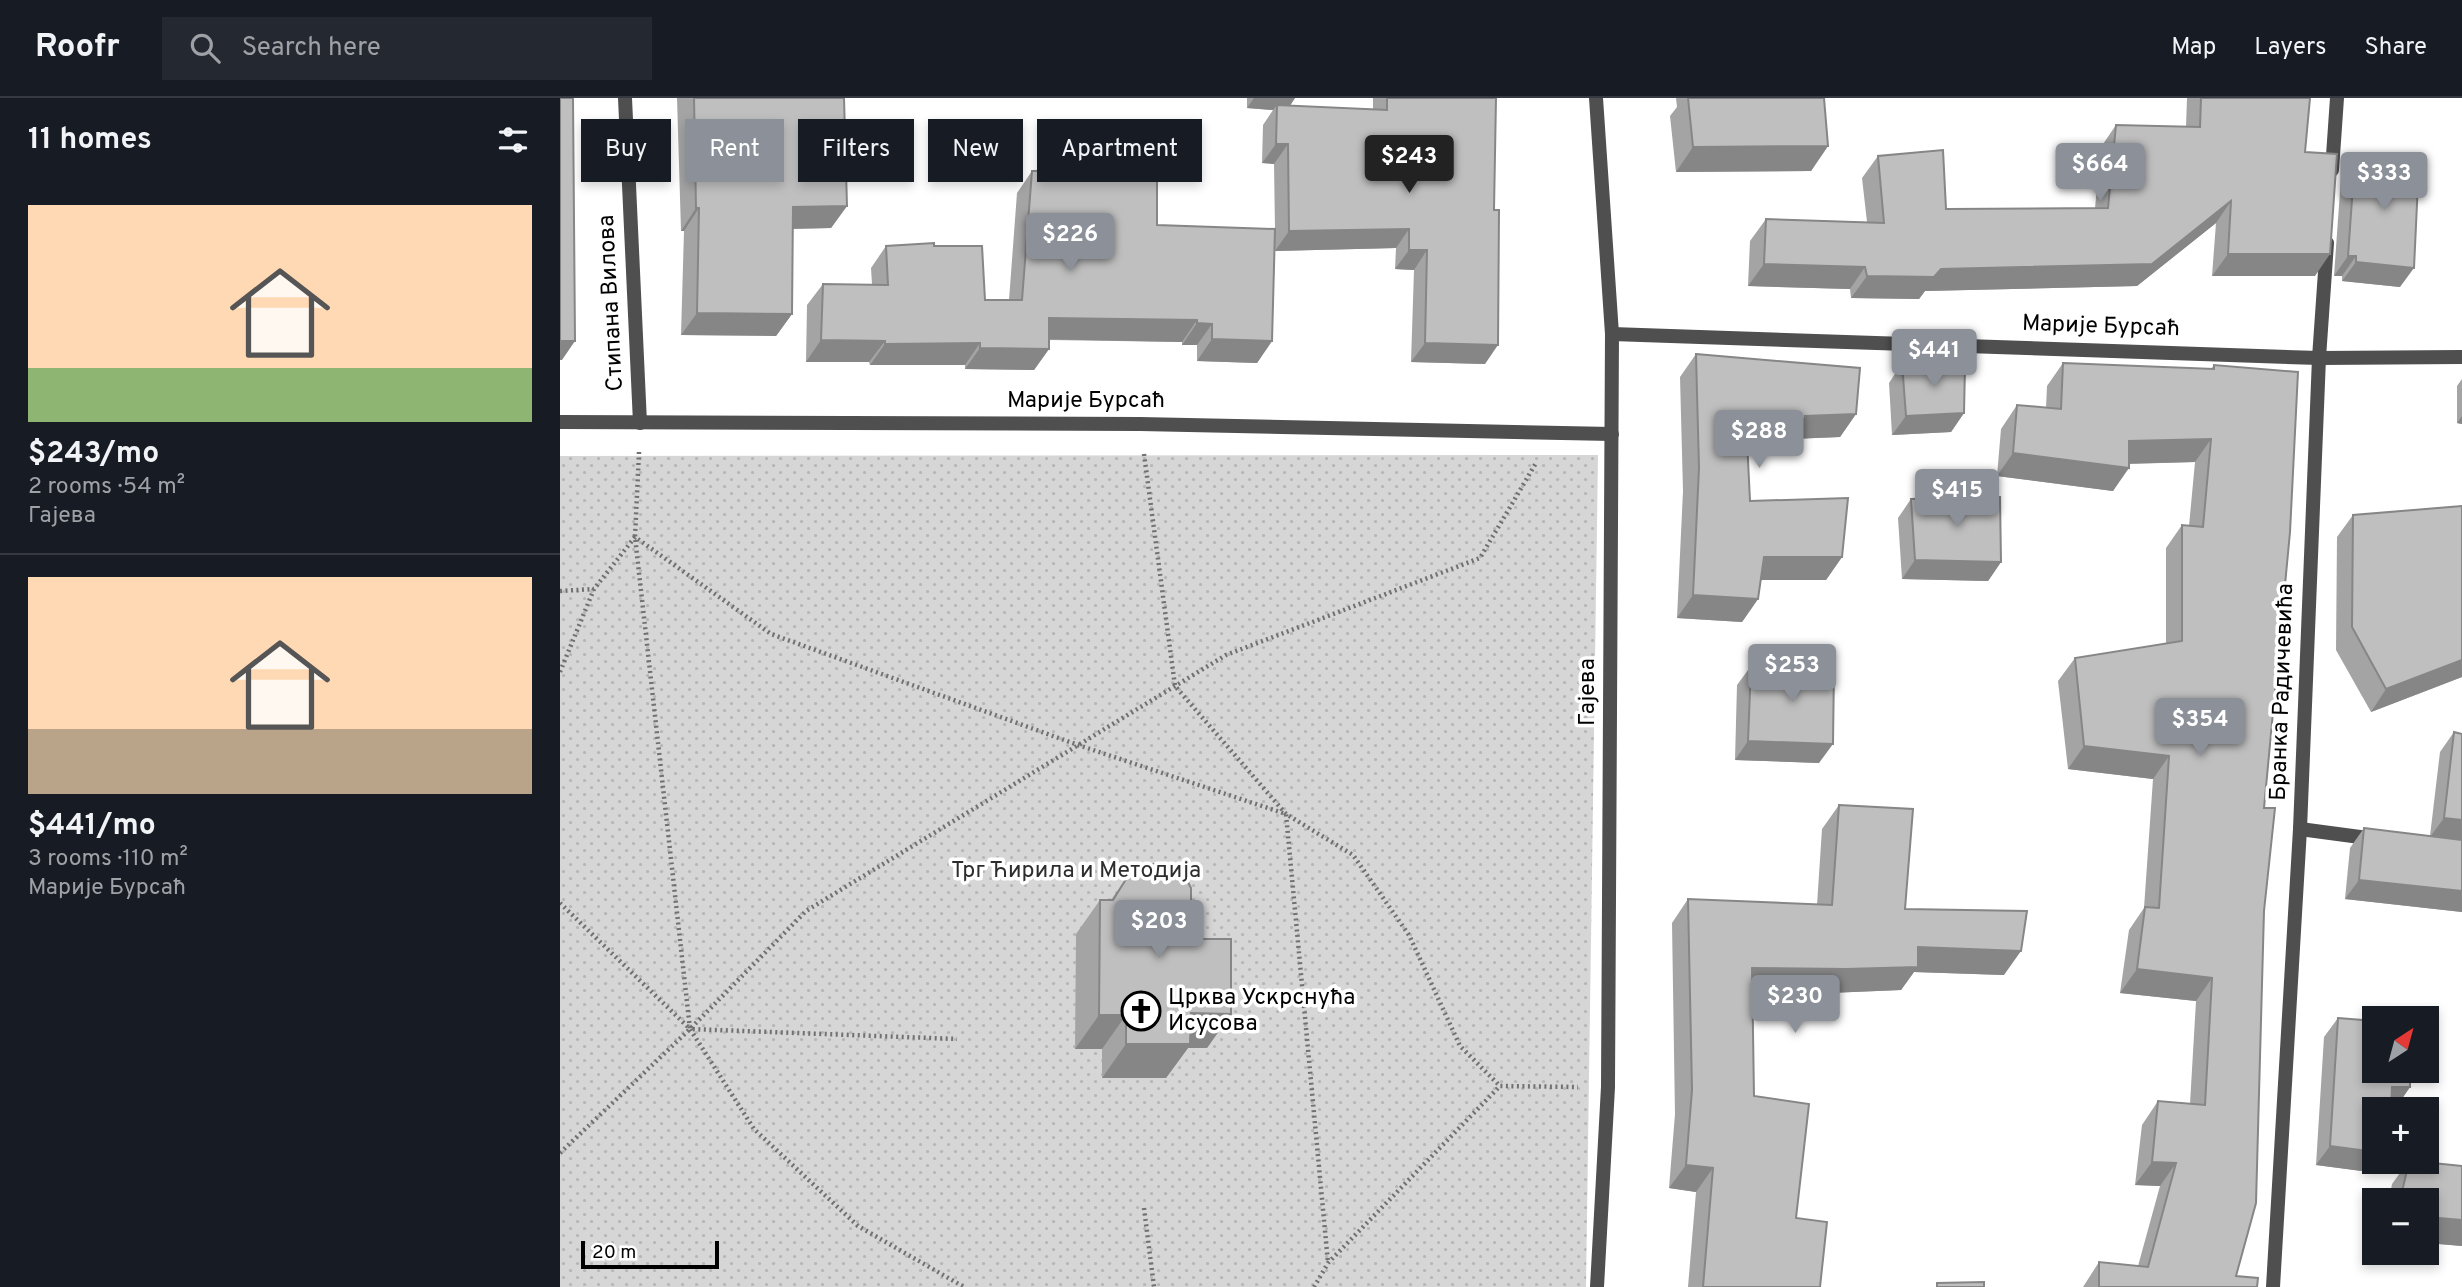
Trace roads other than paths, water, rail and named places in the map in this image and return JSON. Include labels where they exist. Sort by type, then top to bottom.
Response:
[{"type":"street","name":"Стипана Вилова","points":[[625,98],[640,423]]},
{"type":"street","name":"Гајева","points":[[1596,98],[1612,334],[1608,1087],[1597,1287]]},
{"type":"street","points":[[2331,180],[2337,98]]},
{"type":"street","name":"Бранка Радичевића","points":[[2273,1287],[2300,829],[2319,358],[2328,235]]},
{"type":"street","name":"Марије Бурсаћ","points":[[1612,334],[2319,358],[2462,357]]},
{"type":"street","name":"Марије Бурсаћ","points":[[560,422],[1140,424],[1612,434]]},
{"type":"street","points":[[2300,829],[2395,841]]},
{"type":"place","name":"Црква Ускрснућа Исусова","points":[[1141,1011]]},
{"type":"park label","name":"Трг Ћирила и Методија","points":[[1076,871]]}]
